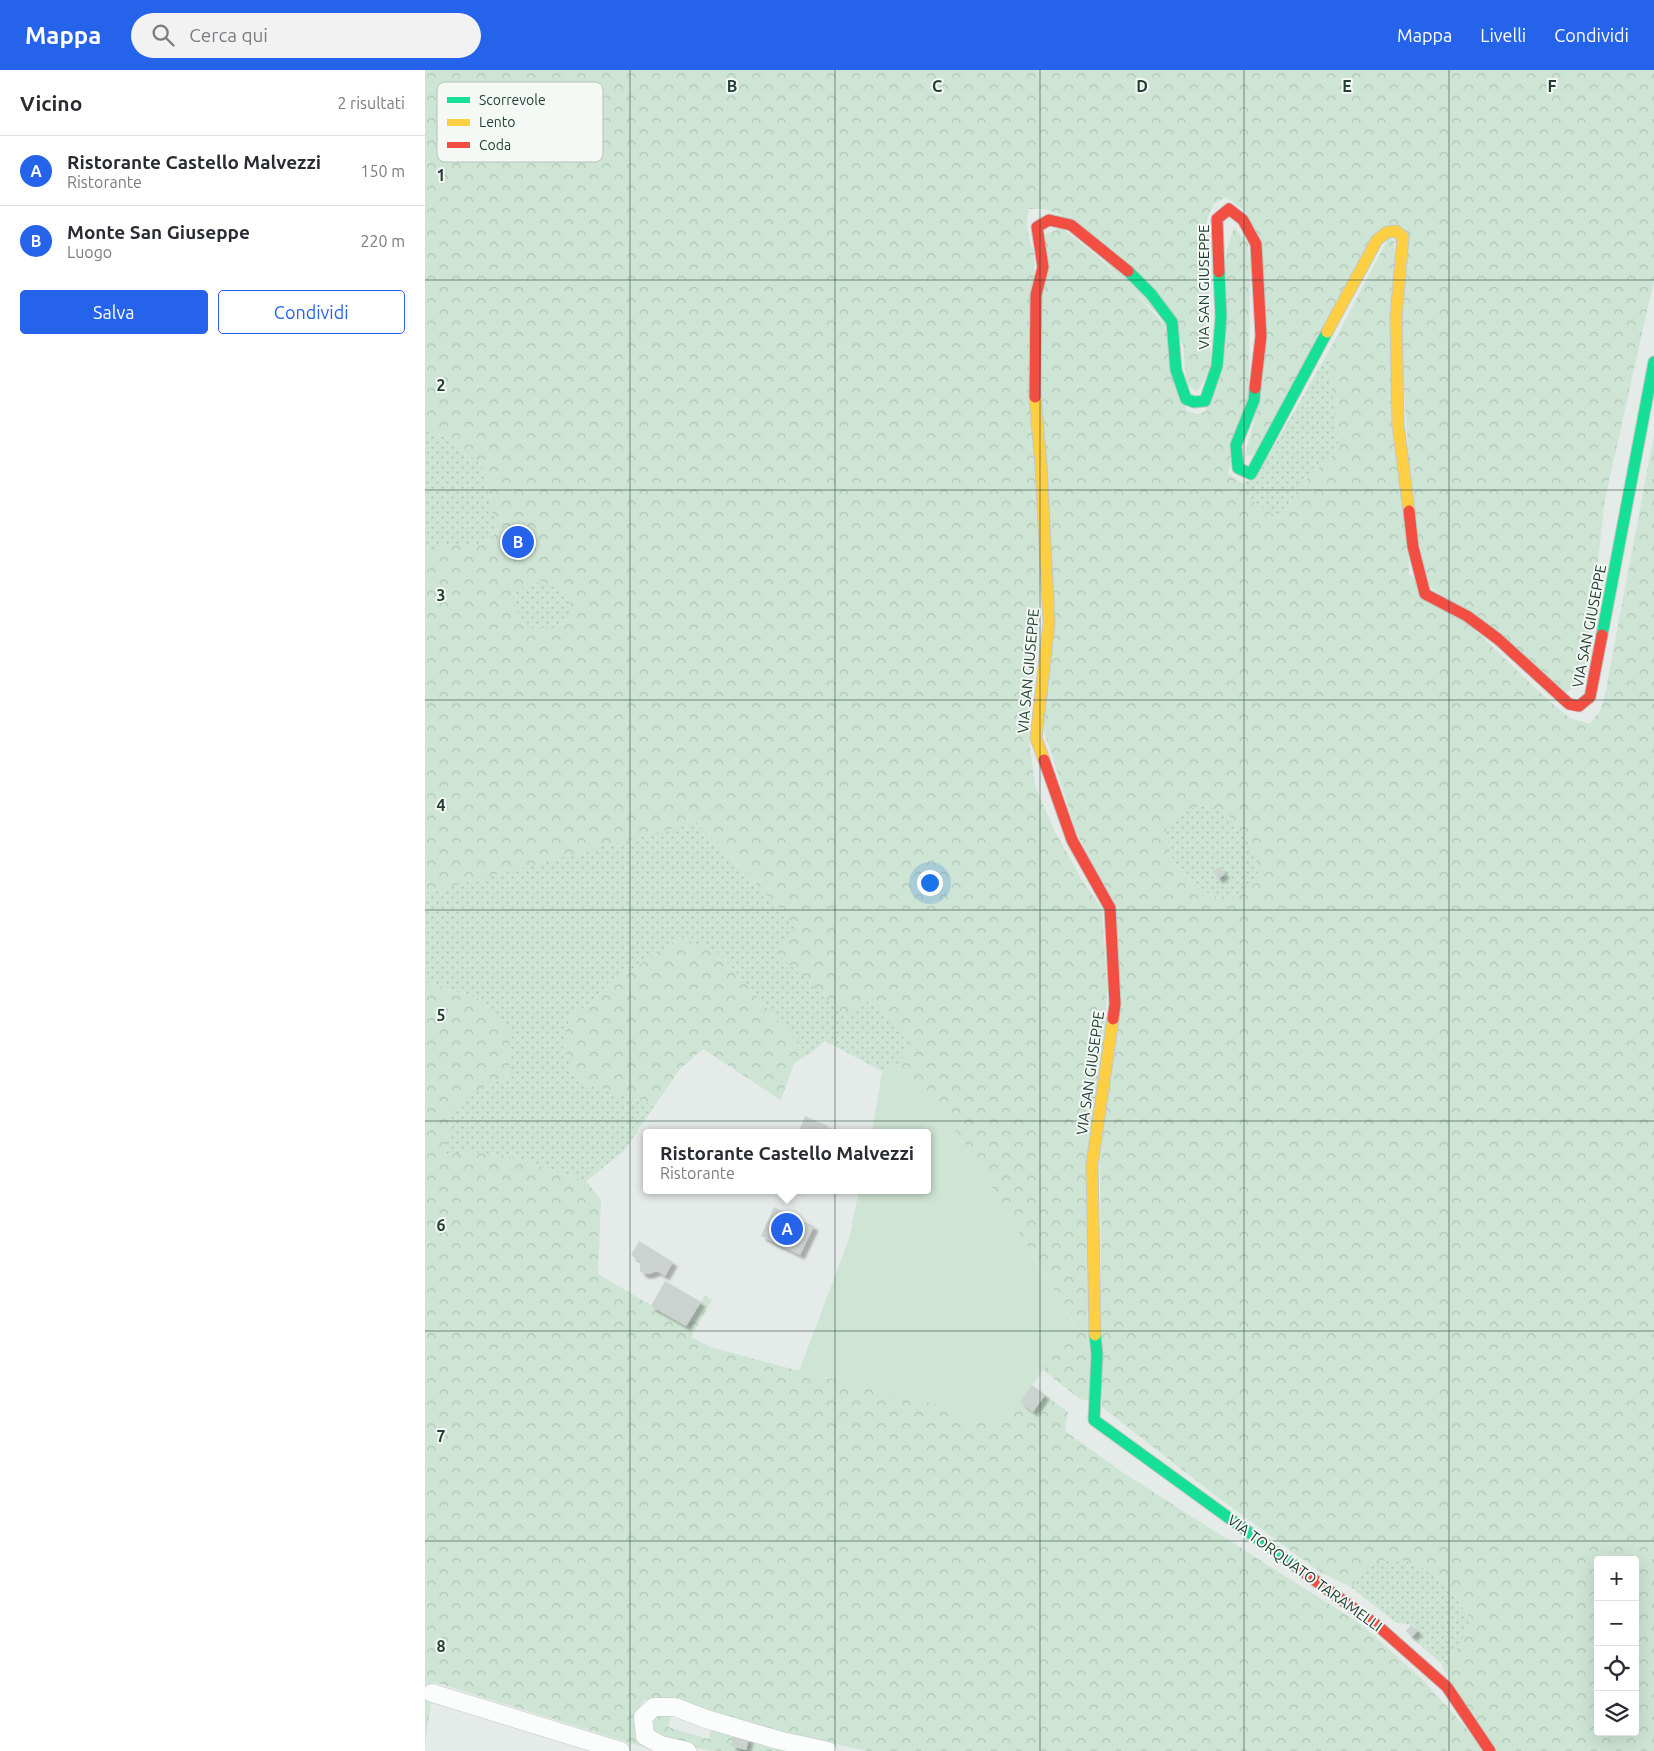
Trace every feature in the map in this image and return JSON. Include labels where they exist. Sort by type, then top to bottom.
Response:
[{"type":"street","name":"VIA SAN GIUSEPPE","points":[[1094,1420],[1097,1354],[1092,1165],[1114,1013],[1115,994],[1110,908],[1072,840],[1036,738],[1049,623],[1041,465],[1034,392],[1036,295],[1043,267],[1037,227],[1049,220],[1071,225],[1124,267],[1151,294],[1172,322],[1176,370],[1186,399],[1194,402],[1205,401],[1217,366],[1221,317],[1217,219],[1229,209],[1243,220],[1256,244],[1261,336],[1254,400],[1236,445],[1238,468],[1251,474],[1377,240],[1387,232],[1396,231],[1403,237],[1396,317],[1398,424],[1413,547],[1425,594],[1467,616],[1498,639],[1565,702],[1572,706],[1582,705],[1591,697],[1654,362]]},
{"type":"street","name":"VIA TORQUATO TARAMELLI","points":[[1094,1420],[1378,1626],[1447,1687],[1490,1751]]},
{"type":"street","points":[[432,1693],[621,1751]]},
{"type":"street","points":[[687,1751],[661,1745],[645,1736],[643,1717],[654,1707],[675,1707],[706,1720],[828,1751]]},
{"type":"green space","points":[[425,70],[1654,70],[1654,280],[1605,499],[1584,683],[1566,692],[1428,585],[1412,511],[1393,225],[1256,455],[1245,456],[1261,394],[1245,211],[1226,197],[1214,204],[1207,219],[1211,368],[1197,392],[1186,384],[1183,344],[1061,215],[1045,209],[1028,209],[1028,231],[1034,251],[1041,569],[1029,737],[1035,786],[1055,832],[1082,880],[1102,909],[1107,988],[1089,1401],[1080,1399],[1043,1370],[1075,1325],[972,1154],[931,1100],[898,1064],[910,1043],[869,1001],[844,1015],[776,952],[796,926],[698,822],[425,893],[425,552],[451,544],[480,544],[494,537],[494,516],[482,465],[449,439],[425,430]],"holes":[[[543,581],[560,589],[571,604],[569,620],[556,628],[533,628],[518,615],[512,595],[519,589]]]},
{"type":"green space","points":[[1234,227],[1250,246],[1249,393],[1228,473],[1241,483],[1253,501],[1278,518],[1308,478],[1339,450],[1328,353],[1389,237],[1399,246],[1409,574],[1477,632],[1548,700],[1570,718],[1590,724],[1601,709],[1606,689],[1654,435],[1654,1751],[1497,1751],[1453,1687],[1441,1663],[1458,1648],[1471,1619],[1441,1578],[1416,1564],[1396,1559],[1366,1564],[1351,1587],[1320,1572],[1212,1493],[1102,1407],[1100,1161],[1116,906],[1077,834],[1044,731],[1041,388],[1042,235],[1062,228],[1098,257],[1163,319],[1187,411],[1197,414],[1206,411],[1223,263]],"holes":[[[1204,805],[1227,813],[1248,842],[1257,864],[1259,880],[1238,895],[1222,898],[1205,892],[1189,880],[1177,867],[1171,857],[1166,827],[1183,812]]]},
{"type":"green space","points":[[1328,353],[1339,450],[1308,478],[1278,518],[1253,501],[1241,483],[1255,479]]},
{"type":"green space","points":[[425,430],[449,439],[482,465],[494,516],[494,537],[480,544],[451,544],[425,552]]},
{"type":"green space","points":[[543,581],[560,589],[571,604],[570,620],[556,628],[532,628],[518,615],[512,595],[519,589]]},
{"type":"green space","points":[[1204,805],[1227,813],[1248,842],[1257,864],[1259,880],[1245,891],[1233,897],[1222,898],[1205,892],[1183,874],[1171,857],[1166,827],[1183,812]]},
{"type":"green space","points":[[697,822],[797,926],[776,952],[869,1001],[911,1043],[898,1064],[882,1071],[825,1041],[808,1055],[719,953],[646,961],[609,982],[591,1003],[570,1017],[576,1080],[655,1105],[624,1151],[586,1181],[507,1156],[472,1152],[445,1154],[453,1107],[485,1086],[509,1075],[479,999],[425,982],[425,893]]},
{"type":"green space","points":[[680,937],[719,953],[808,1055],[794,1063],[781,1100],[703,1049],[680,1069],[655,1105],[576,1080],[562,1045],[570,1017],[591,1003],[609,982],[646,961]]},
{"type":"green space","points":[[425,982],[479,999],[510,1033],[509,1075],[485,1086],[453,1107],[445,1154],[472,1152],[507,1156],[586,1181],[601,1200],[598,1274],[686,1326],[705,1295],[712,1300],[691,1337],[710,1347],[799,1371],[958,1409],[966,1420],[1003,1425],[1032,1385],[1068,1412],[1065,1431],[1125,1474],[1362,1625],[1422,1679],[1466,1728],[1482,1751],[867,1751],[746,1724],[659,1699],[644,1700],[635,1715],[636,1736],[646,1748],[434,1682],[425,1744]]},
{"type":"green space","points":[[898,1064],[931,1100],[972,1154],[1075,1326],[1003,1425],[966,1420],[958,1409],[799,1371],[849,1239],[858,1194],[931,1194],[931,1129],[873,1129],[882,1071]]},
{"type":"green space","points":[[1396,1559],[1416,1564],[1441,1578],[1471,1619],[1458,1648],[1440,1663],[1412,1637],[1418,1631],[1412,1625],[1395,1622],[1351,1587],[1366,1564]]},
{"type":"green space","points":[[657,1715],[671,1715],[668,1727],[708,1739],[712,1727],[803,1751],[714,1751],[683,1746],[654,1735],[650,1727]]},
{"type":"building","points":[[1220,867],[1225,874],[1218,879],[1213,871]]},
{"type":"building","points":[[805,1116],[828,1126],[827,1129],[800,1129]]},
{"type":"building","points":[[774,1207],[814,1226],[800,1255],[761,1236]]},
{"type":"building","points":[[639,1241],[673,1262],[665,1276],[657,1271],[644,1274],[640,1271],[640,1261],[631,1255]]},
{"type":"building","points":[[665,1281],[701,1302],[686,1326],[651,1306]]},
{"type":"building","points":[[1032,1385],[1045,1395],[1033,1412],[1020,1402]]},
{"type":"building","points":[[1411,1625],[1418,1631],[1412,1637],[1406,1631]]},
{"type":"building","points":[[734,1734],[749,1738],[746,1750],[731,1746]]},
{"type":"traffic: fast","points":[[1128,271],[1151,294],[1172,322],[1176,370],[1186,399],[1194,402],[1205,401],[1217,366],[1221,317],[1219,272]]},
{"type":"traffic: fast","points":[[1255,388],[1254,400],[1236,445],[1238,468],[1251,474],[1327,332]]},
{"type":"traffic: fast","points":[[1602,635],[1654,362]]},
{"type":"traffic: fast","points":[[1095,1335],[1097,1354],[1094,1420],[1298,1568]]},
{"type":"traffic: slow","points":[[1327,332],[1377,240],[1387,232],[1396,231],[1403,237],[1396,317],[1398,424],[1409,511]]},
{"type":"traffic: slow","points":[[1035,397],[1041,465],[1049,623],[1036,738],[1044,760]]},
{"type":"traffic: slow","points":[[1095,1335],[1092,1165],[1113,1019]]},
{"type":"traffic: jam","points":[[1219,272],[1217,219],[1229,209],[1243,220],[1256,244],[1261,336],[1255,388]]},
{"type":"traffic: jam","points":[[1035,397],[1036,295],[1043,267],[1037,227],[1049,220],[1071,225],[1128,271]]},
{"type":"traffic: jam","points":[[1409,511],[1413,547],[1425,594],[1467,616],[1498,639],[1569,704],[1579,706],[1590,697],[1602,635]]},
{"type":"traffic: jam","points":[[1044,760],[1072,840],[1110,908],[1115,1004],[1113,1019]]},
{"type":"traffic: jam","points":[[1298,1568],[1378,1626],[1447,1687],[1490,1751]]},
{"type":"place","name":"Monte San Giuseppe","points":[[518,542]]},
{"type":"place","name":"Ristorante Castello Malvezzi","points":[[787,1229]]}]
